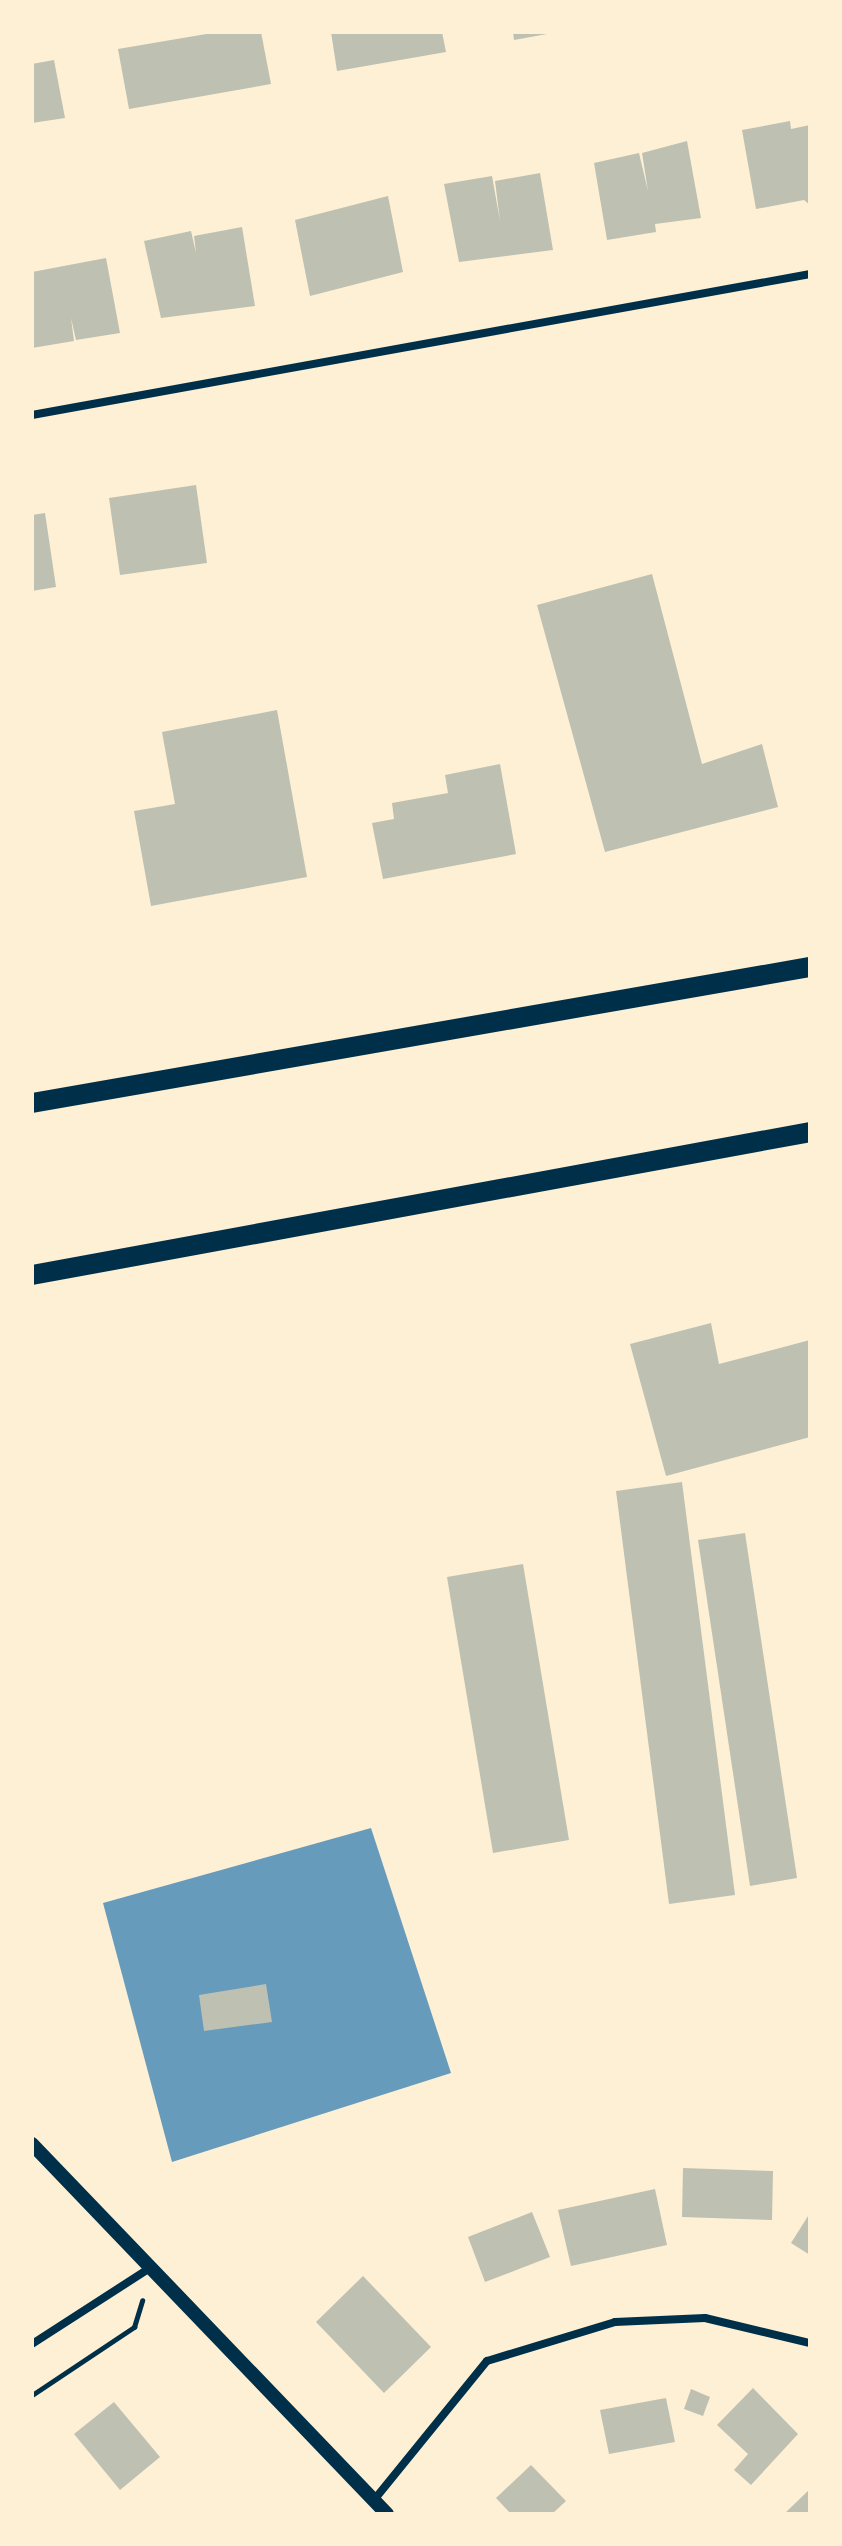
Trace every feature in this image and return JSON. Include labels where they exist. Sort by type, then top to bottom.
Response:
[{"type":"main road","points":[[32,1103],[810,967]]},
{"type":"main road","points":[[32,1275],[810,1132]]},
{"type":"street","points":[[32,415],[810,274]]},
{"type":"street","points":[[32,2144],[387,2514]]},
{"type":"street","points":[[32,2344],[150,2268]]},
{"type":"street","points":[[374,2500],[487,2361],[615,2322],[705,2318],[810,2343]]},
{"type":"path","points":[[32,2395],[134,2327],[150,2268]]},
{"type":"water","points":[[371,1828],[451,2073],[172,2162],[103,1903]]},
{"type":"building","points":[[218,32],[261,32],[271,84],[129,109],[118,49]]},
{"type":"building","points":[[331,32],[442,32],[446,52],[337,71]]},
{"type":"building","points":[[513,32],[547,32],[547,34],[514,40]]},
{"type":"building","points":[[54,60],[65,118],[32,123],[32,64]]},
{"type":"building","points":[[790,121],[791,129],[810,125],[810,205],[804,200],[756,209],[742,130]]},
{"type":"building","points":[[687,141],[701,218],[655,224],[656,232],[607,240],[594,163],[639,153],[648,191],[642,153]]},
{"type":"building","points":[[540,173],[553,250],[459,262],[444,184],[492,176],[500,221],[495,181]]},
{"type":"building","points":[[388,196],[403,272],[310,296],[295,220]]},
{"type":"building","points":[[242,227],[255,306],[161,318],[144,241],[191,231],[196,253],[194,236]]},
{"type":"building","points":[[106,258],[120,333],[76,340],[71,318],[74,341],[32,348],[32,272]]},
{"type":"building","points":[[196,485],[207,563],[120,575],[109,498]]},
{"type":"building","points":[[45,513],[56,587],[32,591],[32,515]]},
{"type":"building","points":[[652,574],[702,764],[762,744],[778,807],[605,852],[537,605]]},
{"type":"building","points":[[277,710],[307,877],[151,906],[134,811],[175,804],[162,732]]},
{"type":"building","points":[[500,764],[516,854],[383,879],[372,823],[394,819],[392,803],[448,793],[445,775]]},
{"type":"building","points":[[711,1323],[719,1364],[810,1340],[810,1437],[666,1476],[630,1344]]},
{"type":"building","points":[[682,1482],[735,1895],[669,1904],[616,1491]]},
{"type":"building","points":[[745,1533],[797,1878],[750,1886],[698,1540]]},
{"type":"building","points":[[523,1564],[569,1840],[493,1853],[447,1577]]},
{"type":"building","points":[[266,1984],[272,2022],[204,2031],[199,1995]]},
{"type":"building","points":[[683,2168],[773,2171],[772,2220],[682,2217]]},
{"type":"building","points":[[655,2189],[667,2245],[571,2266],[558,2210]]},
{"type":"building","points":[[532,2212],[550,2257],[485,2282],[468,2237]]},
{"type":"building","points":[[810,2213],[810,2255],[791,2243]]},
{"type":"building","points":[[363,2276],[431,2347],[384,2393],[316,2322]]},
{"type":"building","points":[[753,2388],[798,2434],[751,2485],[734,2470],[748,2454],[717,2425]]},
{"type":"building","points":[[691,2389],[710,2397],[703,2416],[684,2409]]},
{"type":"building","points":[[666,2398],[675,2442],[609,2454],[600,2410]]},
{"type":"building","points":[[114,2402],[160,2457],[120,2490],[74,2434]]},
{"type":"building","points":[[531,2465],[566,2501],[552,2514],[511,2514],[496,2498]]},
{"type":"building","points":[[810,2489],[810,2514],[784,2514]]}]
